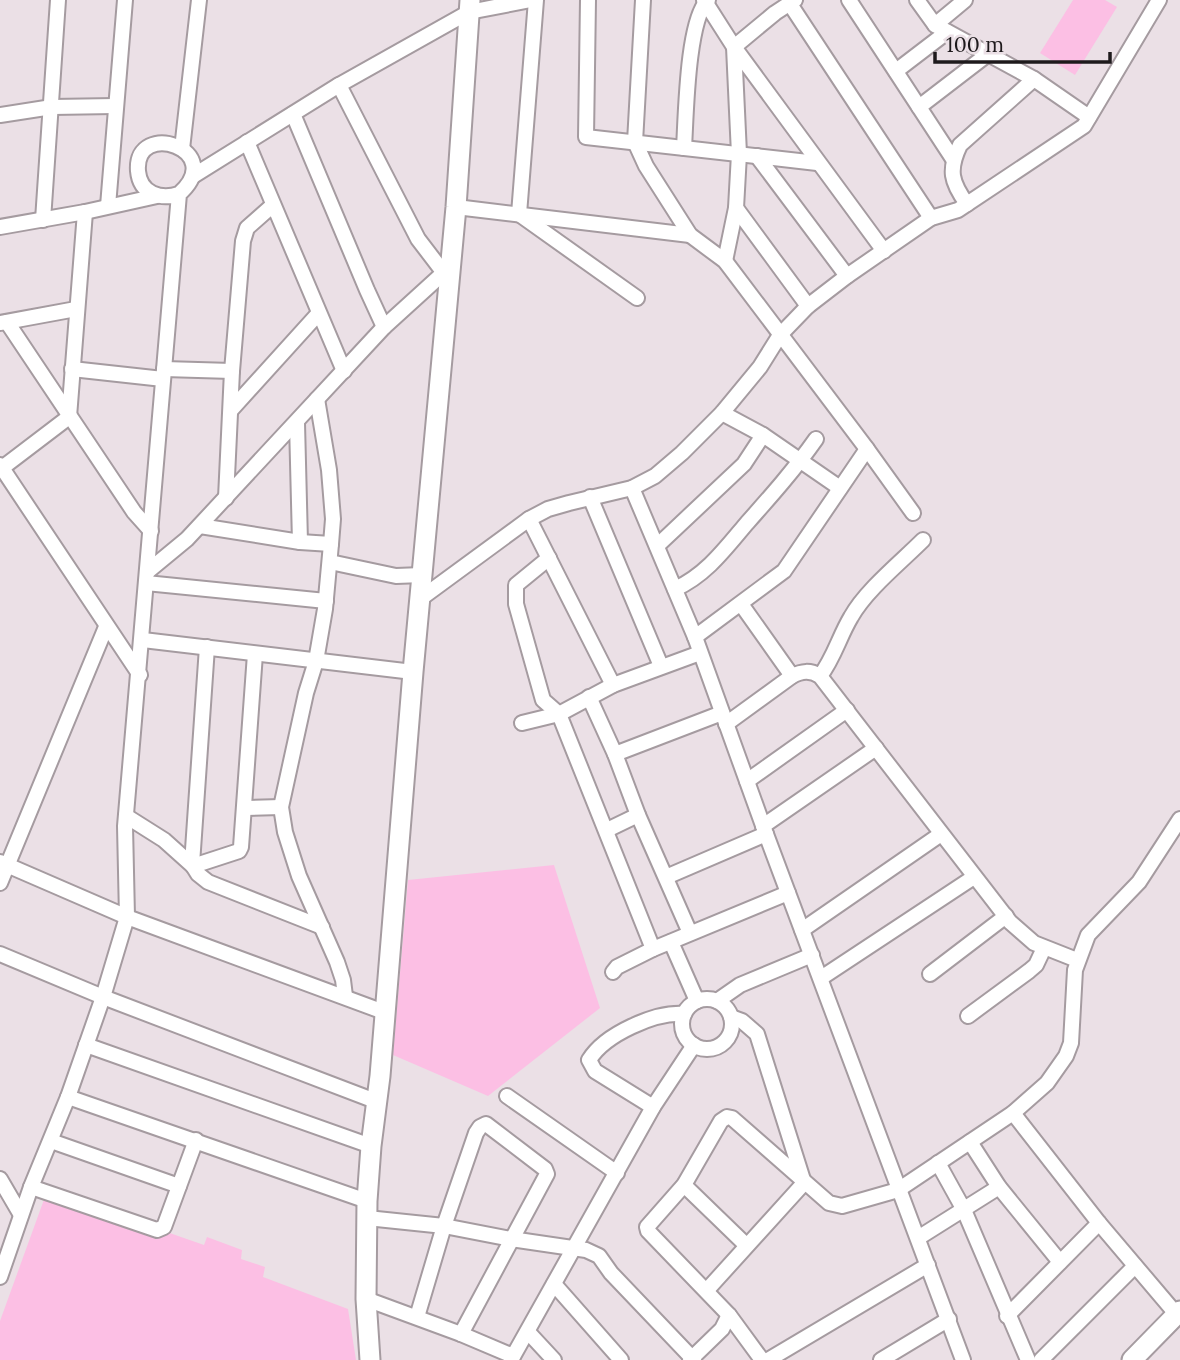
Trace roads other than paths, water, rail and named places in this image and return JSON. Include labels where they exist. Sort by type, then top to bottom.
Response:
[{"type":"main road","points":[[370,1360],[366,1300],[371,1146],[377,1102],[447,270],[456,207],[470,6]]},
{"type":"main road","points":[[1132,1360],[1178,1313]]},
{"type":"street","points":[[43,220],[58,0]]},
{"type":"street","points":[[107,206],[125,0]]},
{"type":"street","points":[[182,149],[199,0]]},
{"type":"street","points":[[0,227],[179,194],[188,186],[193,176],[470,6],[530,0],[519,214]]},
{"type":"street","points":[[588,0],[586,137],[817,163]]},
{"type":"street","points":[[643,0],[635,142],[663,197],[690,235],[724,261],[913,513]]},
{"type":"street","points":[[765,0],[775,13]]},
{"type":"street","points":[[849,0],[953,159]]},
{"type":"street","points":[[917,0],[941,29],[1034,79],[1090,117]]},
{"type":"street","points":[[896,71],[941,29],[965,0]]},
{"type":"street","points":[[420,599],[529,519],[548,509],[632,488],[667,468],[722,413],[760,367],[780,335],[807,306],[931,218],[958,210],[1084,126],[1159,0]]},
{"type":"street","points":[[684,148],[691,52],[705,1]]},
{"type":"street","points":[[705,1],[734,47],[817,163],[884,251]]},
{"type":"street","points":[[734,47],[792,2],[931,218]]},
{"type":"street","points":[[724,261],[736,208],[738,155],[734,47]]},
{"type":"street","points":[[919,107],[988,54]]},
{"type":"street","points":[[967,204],[954,186],[953,159],[960,145],[1034,79]]},
{"type":"street","points":[[147,578],[200,526],[384,327],[447,270],[418,239],[339,85]]},
{"type":"street","points":[[0,115],[52,107],[115,106]]},
{"type":"street","points":[[293,114],[384,327]]},
{"type":"street","points":[[157,196],[147,190],[140,181],[138,170],[140,158],[147,149],[157,143],[169,142],[188,154],[193,176]]},
{"type":"street","points":[[247,142],[344,371]]},
{"type":"street","points":[[757,156],[846,276]]},
{"type":"street","points":[[0,1277],[31,1187],[68,1097],[103,997],[127,917],[126,816],[179,194]]},
{"type":"street","points":[[226,498],[232,371],[243,241],[247,228],[273,205]]},
{"type":"street","points":[[456,207],[690,235]]},
{"type":"street","points":[[736,208],[807,306]]},
{"type":"street","points":[[69,417],[85,212]]},
{"type":"street","points":[[519,214],[637,298]]},
{"type":"street","points":[[76,309],[4,323],[134,512],[151,531]]},
{"type":"street","points":[[231,411],[318,314]]},
{"type":"street","points":[[72,369],[164,374],[232,371]]},
{"type":"street","points":[[317,399],[329,470],[333,519],[330,562],[316,661],[306,693],[281,807],[285,832],[299,876],[343,981],[345,996]]},
{"type":"street","points":[[722,413],[763,435],[840,488]]},
{"type":"street","points":[[69,417],[1,466],[106,628],[140,675]]},
{"type":"street","points":[[297,423],[300,542]]},
{"type":"street","points":[[657,546],[744,464],[763,435]]},
{"type":"street","points":[[675,589],[706,570],[816,439]]},
{"type":"street","points":[[695,636],[784,571],[867,449]]},
{"type":"street","points":[[632,488],[695,636],[764,830],[963,1360]]},
{"type":"street","points":[[590,497],[661,666]]},
{"type":"street","points":[[529,519],[613,685]]},
{"type":"street","points":[[200,526],[300,542],[331,544]]},
{"type":"street","points":[[820,676],[831,662],[852,615],[879,583],[923,540]]},
{"type":"street","points":[[549,558],[514,588],[516,604],[543,700],[559,714],[653,949]]},
{"type":"street","points":[[330,562],[396,576],[422,575]]},
{"type":"street","points":[[147,578],[326,601]]},
{"type":"street","points":[[741,604],[792,676]]},
{"type":"street","points":[[0,883],[3,863],[106,628]]},
{"type":"street","points":[[143,640],[413,673]]},
{"type":"street","points":[[192,865],[206,647]]},
{"type":"street","points":[[522,723],[559,714],[613,685],[700,653]]},
{"type":"street","points":[[192,865],[242,848],[255,654]]},
{"type":"street","points":[[615,754],[724,719],[792,676],[801,672],[813,672],[820,676],[974,877],[1024,936],[1044,948],[1077,960]]},
{"type":"street","points":[[589,697],[690,933]]},
{"type":"street","points":[[747,780],[847,710]]},
{"type":"street","points":[[666,877],[764,830],[876,748]]},
{"type":"street","points":[[245,808],[281,807]]},
{"type":"street","points":[[607,830],[638,815]]},
{"type":"street","points":[[126,816],[150,829],[208,882],[322,927]]},
{"type":"street","points":[[762,1360],[729,1315],[647,1227],[684,1185],[721,1121],[727,1117],[732,1118],[829,1203],[842,1206],[898,1190],[1013,1113],[1047,1083],[1071,1044],[1074,970],[1088,935],[1139,882],[1180,819]]},
{"type":"street","points":[[803,930],[941,834]]},
{"type":"street","points":[[3,863],[127,917],[384,1012]]},
{"type":"street","points":[[821,978],[974,877]]},
{"type":"street","points":[[614,972],[617,967],[653,949],[788,893]]},
{"type":"street","points":[[930,974],[1006,916]]},
{"type":"street","points":[[671,942],[697,1001]]},
{"type":"street","points":[[968,1016],[1036,965],[1044,948]]},
{"type":"street","points":[[0,954],[103,997],[377,1102]]},
{"type":"street","points":[[717,1001],[740,985],[812,955]]},
{"type":"street","points":[[697,1001],[717,1001],[731,1017],[731,1032],[722,1045],[708,1049],[694,1045],[683,1031],[684,1014],[697,1001]]},
{"type":"street","points":[[653,1107],[595,1071],[589,1060],[608,1042],[635,1025],[672,1013],[684,1014]]},
{"type":"street","points":[[731,1017],[742,1021],[757,1034],[804,1183]]},
{"type":"street","points":[[86,1045],[371,1146]]},
{"type":"street","points":[[366,1300],[461,1334],[512,1358],[653,1107],[694,1045]]},
{"type":"street","points":[[507,1096],[617,1173]]},
{"type":"street","points":[[68,1097],[196,1140],[367,1209],[511,1239],[586,1250],[599,1256],[611,1273],[692,1359],[722,1329],[729,1315]]},
{"type":"street","points":[[1013,1113],[1135,1266],[1178,1313]]},
{"type":"street","points":[[417,1317],[476,1133],[486,1124],[545,1169],[547,1174],[461,1334]]},
{"type":"street","points":[[31,1187],[157,1230],[164,1227],[196,1140]]},
{"type":"street","points":[[51,1141],[178,1186]]},
{"type":"street","points":[[970,1142],[999,1187],[1060,1262]]},
{"type":"street","points":[[938,1163],[964,1210],[1028,1360]]},
{"type":"street","points":[[0,1179],[21,1215]]},
{"type":"street","points":[[707,1290],[804,1183]]},
{"type":"street","points":[[684,1185],[746,1245]]},
{"type":"street","points":[[918,1238],[999,1187]]},
{"type":"street","points":[[1007,1316],[1100,1223]]},
{"type":"street","points":[[768,1360],[928,1265]]},
{"type":"street","points":[[1041,1360],[1135,1266]]},
{"type":"street","points":[[554,1284],[621,1360]]},
{"type":"street","points":[[881,1360],[948,1319]]},
{"type":"street","points":[[528,1332],[554,1360]]}]
